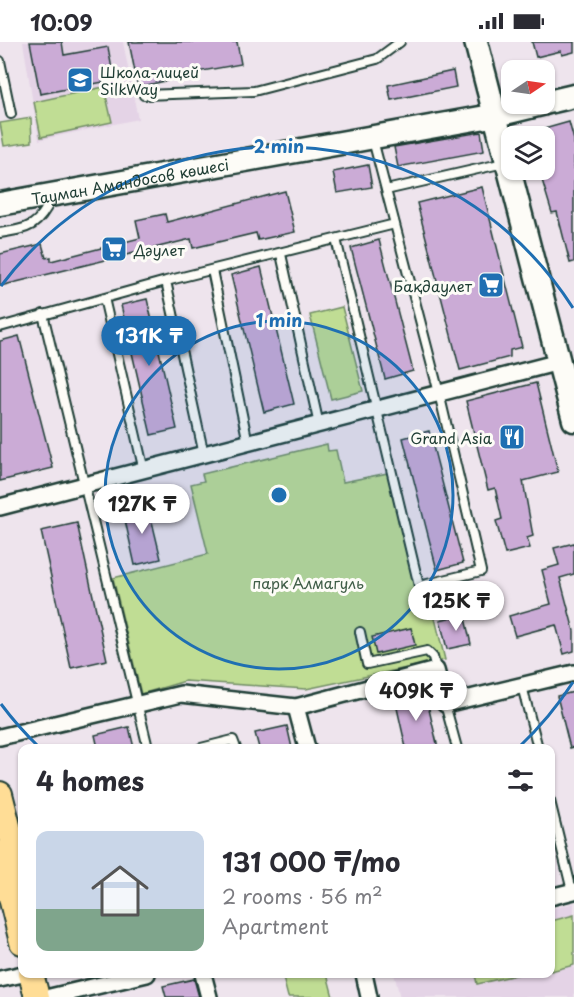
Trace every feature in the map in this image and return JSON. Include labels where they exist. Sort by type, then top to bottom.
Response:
[{"type":"main road","points":[[476,42],[501,134]]},
{"type":"main road","name":"Тауман Амандосов көшесі","points":[[555,100],[574,96]]},
{"type":"main road","name":"Тауман Амандосов көшесі","points":[[0,204],[501,113]]},
{"type":"main road","points":[[513,180],[574,420]]},
{"type":"main road","points":[[0,794],[12,896]]},
{"type":"main road","points":[[0,853],[18,924]]},
{"type":"main road","points":[[32,978],[37,997]]},
{"type":"main road","points":[[47,978],[51,997]]},
{"type":"street","points":[[0,507],[559,362]]},
{"type":"street","points":[[0,737],[181,694],[296,707],[436,670],[445,704],[574,673]]},
{"type":"street","points":[[296,707],[306,744]]},
{"type":"street","points":[[555,896],[573,891]]},
{"type":"street","points":[[0,979],[18,975]]},
{"type":"street","points":[[51,997],[130,978]]},
{"type":"street","points":[[204,978],[209,997]]},
{"type":"street","points":[[365,978],[369,997]]},
{"type":"lane","points":[[144,95],[254,91],[377,59],[400,42]]},
{"type":"lane","points":[[0,61],[11,114]]},
{"type":"lane","points":[[336,239],[419,586],[481,571],[439,393],[372,136]]},
{"type":"lane","points":[[386,190],[501,164]]},
{"type":"lane","points":[[0,233],[29,228],[42,217],[54,194]]},
{"type":"lane","points":[[0,327],[166,281],[395,224]]},
{"type":"lane","points":[[280,254],[319,425]]},
{"type":"lane","points":[[212,270],[248,443]]},
{"type":"lane","points":[[166,281],[204,455]]},
{"type":"lane","points":[[104,298],[144,471]]},
{"type":"lane","points":[[43,314],[147,744]]},
{"type":"lane","points":[[360,632],[367,664],[427,651],[433,657],[436,670]]},
{"type":"lane","points":[[522,686],[537,744]]},
{"type":"lane","points":[[445,704],[455,744]]},
{"type":"lane","points":[[217,744],[233,740],[234,744]]},
{"type":"lane","points":[[555,832],[573,891]]},
{"type":"shaded area","name":"Школа-лицей SilkWay","points":[[23,42],[123,42],[138,119],[39,140]]},
{"type":"shaded area","points":[[574,903],[574,997],[400,997],[395,978],[555,978],[555,908]]},
{"type":"green space","points":[[104,87],[112,122],[41,137],[34,102]]},
{"type":"green space","points":[[31,118],[32,142],[4,146],[0,123]]},
{"type":"green space","points":[[342,307],[363,391],[331,399],[310,315]]},
{"type":"green space","name":"парк Алмагуль","points":[[327,444],[328,451],[336,450],[343,482],[388,473],[423,615],[434,614],[445,660],[306,689],[185,681],[141,694],[113,578],[208,554],[191,484],[204,481],[202,474]]},
{"type":"green space","points":[[574,915],[574,965],[555,970],[555,920]]},
{"type":"green space","points":[[283,978],[328,978],[333,997],[288,997]]},
{"type":"green space","points":[[476,978],[503,978],[477,984]]},
{"type":"building","name":"Школа-лицей SilkWay","points":[[30,42],[62,42],[64,55],[108,47],[114,80],[40,94]]},
{"type":"building","points":[[129,42],[237,42],[241,64],[169,77],[170,80],[138,87]]},
{"type":"building","points":[[532,42],[574,42],[574,52],[562,55],[561,51],[536,57]]},
{"type":"building","points":[[453,71],[456,87],[391,100],[388,85]]},
{"type":"building","points":[[569,122],[574,140],[574,262],[570,263],[557,212],[552,213],[542,180],[555,180],[555,126]]},
{"type":"building","points":[[481,132],[484,151],[398,167],[394,147]]},
{"type":"building","points":[[368,165],[372,187],[337,193],[333,172]]},
{"type":"building","points":[[482,187],[522,347],[510,350],[510,357],[460,370],[417,203]]},
{"type":"building","points":[[285,191],[295,232],[258,240],[256,233],[193,248],[191,239],[0,286],[0,254],[42,244],[46,258],[51,257],[51,261],[140,238],[136,220],[165,214],[167,222]]},
{"type":"building","points":[[379,240],[413,371],[385,379],[351,248]]},
{"type":"building","points":[[261,267],[294,404],[264,412],[231,275]]},
{"type":"building","points":[[147,299],[177,429],[151,435],[121,305]]},
{"type":"building","points":[[19,336],[53,468],[0,481],[0,341]]},
{"type":"building","name":"Grand Asia","points":[[536,383],[558,472],[523,481],[533,536],[527,538],[530,548],[505,554],[496,521],[502,519],[495,488],[488,490],[466,401]]},
{"type":"building","points":[[429,431],[463,563],[437,570],[403,438]]},
{"type":"building","points":[[148,505],[161,559],[135,565],[123,511]]},
{"type":"building","points":[[77,523],[107,660],[71,668],[41,531]]},
{"type":"building","points":[[574,543],[574,574],[560,578],[574,631],[574,651],[564,654],[556,625],[515,636],[509,616],[551,604],[542,570],[559,565],[554,548]]},
{"type":"building","points":[[464,614],[471,644],[447,649],[440,620]]},
{"type":"building","points":[[411,628],[415,645],[376,654],[372,637]]},
{"type":"building","points":[[425,692],[437,744],[405,744],[395,699]]},
{"type":"building","points":[[574,692],[574,747],[570,748],[557,696]]},
{"type":"building","points":[[287,726],[291,744],[258,744],[255,733]]},
{"type":"building","points":[[129,727],[133,744],[97,744],[95,735]]},
{"type":"building","points":[[194,979],[199,997],[166,997],[163,986]]},
{"type":"place","name":"Школа-лицей SilkWay","points":[[80,80]]},
{"type":"place","name":"Дәулет","points":[[114,249]]},
{"type":"place","name":"Бақдаулет","points":[[491,285]]},
{"type":"place","name":"Grand Asia","points":[[512,437]]}]
